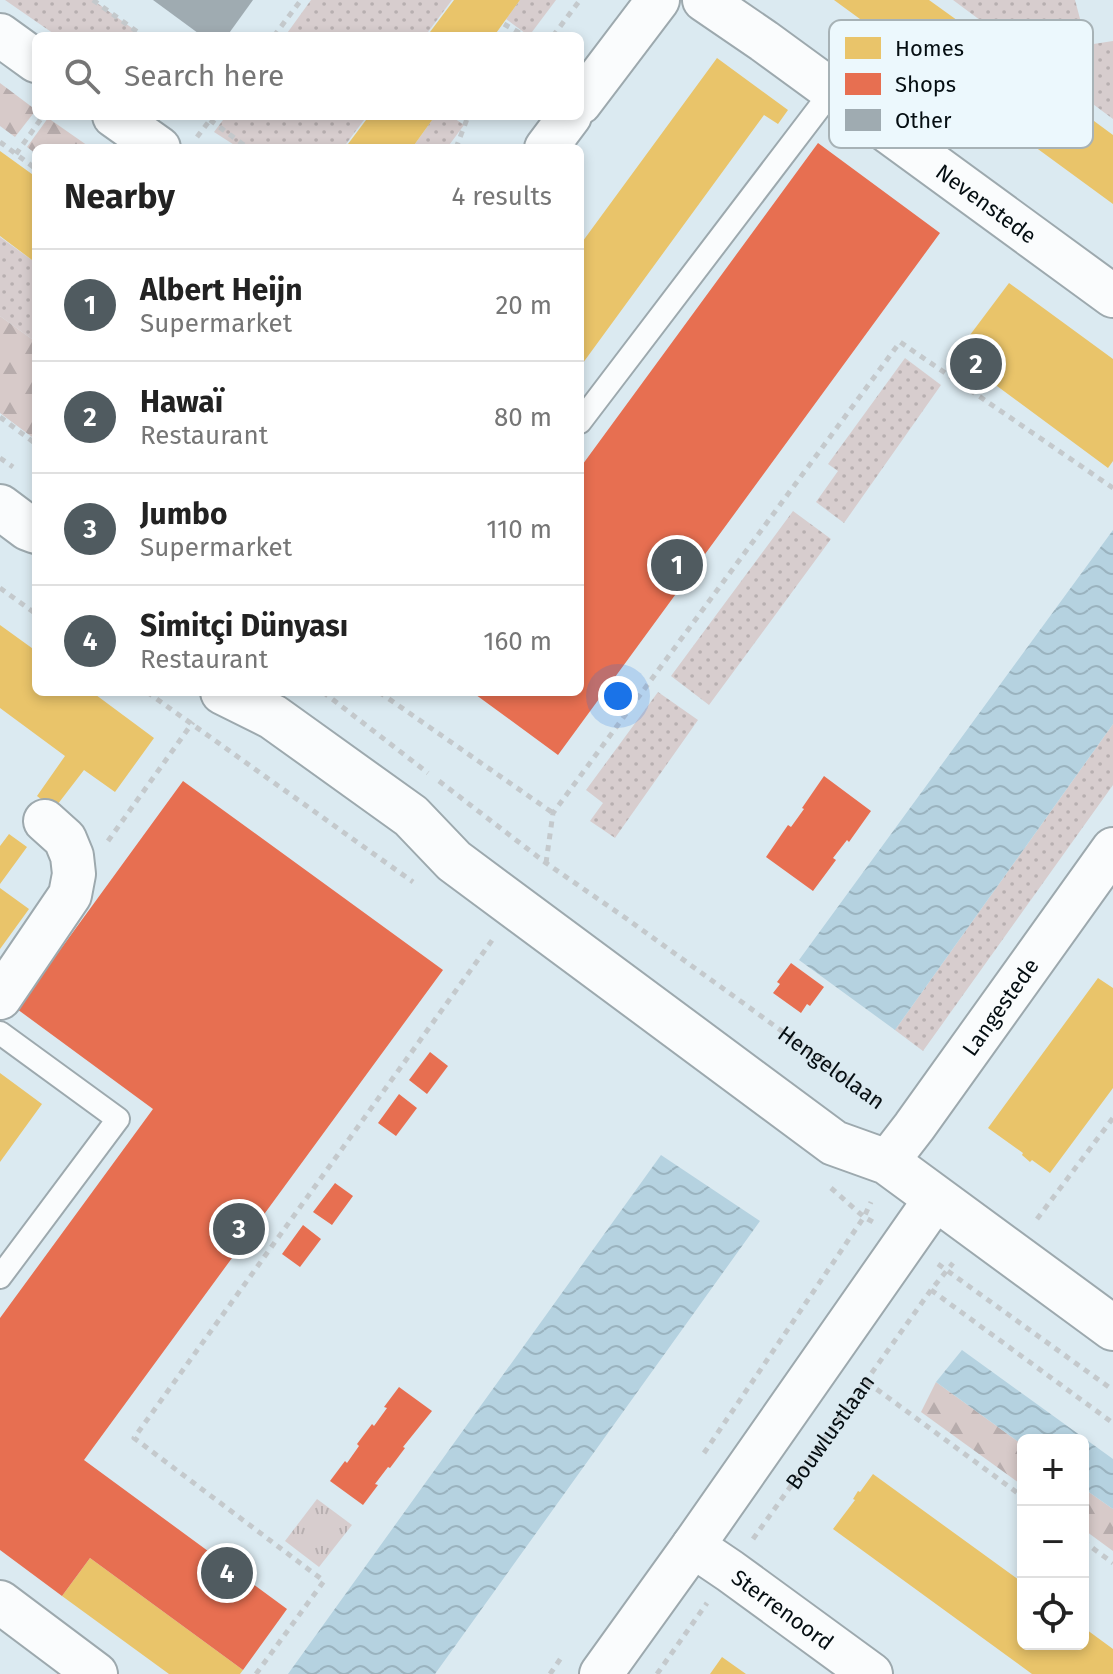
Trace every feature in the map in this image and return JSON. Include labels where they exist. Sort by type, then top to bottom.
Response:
[{"type":"street","points":[[584,98],[658,0]]},
{"type":"street","name":"Nevenstede","points":[[704,0],[829,89]]},
{"type":"street","points":[[0,35],[32,58]]},
{"type":"street","points":[[123,120],[178,143]]},
{"type":"street","points":[[549,144],[567,120]]},
{"type":"street","name":"Nevenstede","points":[[910,148],[1113,296]]},
{"type":"street","points":[[237,696],[265,704],[411,816],[454,861],[834,1143],[887,1162],[1113,1328]]},
{"type":"street","points":[[0,998],[70,895],[74,874],[72,856],[65,839],[45,821]]},
{"type":"street","name":"Langestede","points":[[887,1162],[1113,849]]},
{"type":"street","name":"Bouwlustlaan","points":[[601,1674],[936,1198]]},
{"type":"street","name":"Sterrenoord","points":[[693,1546],[871,1674]]},
{"type":"street","points":[[0,1602],[96,1674]]},
{"type":"lane","points":[[584,417],[829,95]]},
{"type":"lane","points":[[0,1033],[118,1119],[0,1277]]},
{"type":"path","points":[[93,0],[137,32]]},
{"type":"path","points":[[277,32],[301,0]]},
{"type":"path","points":[[556,32],[580,0]]},
{"type":"path","points":[[504,24],[518,32]]},
{"type":"path","points":[[16,154],[40,120]]},
{"type":"path","points":[[178,143],[209,120]]},
{"type":"path","points":[[214,120],[243,144]]},
{"type":"path","points":[[457,144],[465,120]]},
{"type":"path","points":[[0,142],[32,166]]},
{"type":"path","points":[[385,696],[553,813],[900,342],[1113,488]]},
{"type":"path","points":[[0,417],[32,441]]},
{"type":"path","points":[[0,588],[32,611]]},
{"type":"path","points":[[70,895],[191,723]]},
{"type":"path","name":"Hengelolaan","points":[[553,813],[546,863],[914,1127]]},
{"type":"path","points":[[256,1674],[324,1581],[134,1438],[493,939]]},
{"type":"path","points":[[1049,1228],[1037,1219],[1113,1118]]},
{"type":"path","points":[[700,1459],[864,1217]]},
{"type":"path","name":"Bouwlustlaan","points":[[657,1674],[976,1228]]},
{"type":"path","points":[[931,1290],[1113,1423]]},
{"type":"path","points":[[867,1382],[1017,1493]]},
{"type":"path","points":[[1089,1545],[1113,1563]]},
{"type":"path","points":[[550,1674],[567,1649]]},
{"type":"green space","points":[[5,0],[93,0],[137,32],[51,32]]},
{"type":"green space","points":[[311,0],[452,0],[428,32],[288,32]]},
{"type":"green space","points":[[520,0],[556,0],[532,32],[524,32],[506,19]]},
{"type":"green space","points":[[953,0],[1075,0],[1080,20],[980,20]]},
{"type":"green space","points":[[1113,41],[1113,119],[1093,104],[1093,44]]},
{"type":"green space","points":[[0,83],[32,107],[32,115],[15,137],[0,126]]},
{"type":"green space","points":[[47,120],[85,144],[32,144],[32,151],[27,147]]},
{"type":"green space","points":[[223,120],[364,120],[346,144],[233,144],[214,132]]},
{"type":"green space","points":[[432,120],[457,120],[464,125],[450,144],[415,144]]},
{"type":"green space","points":[[0,237],[32,260],[32,339],[0,316]]},
{"type":"green space","points":[[0,316],[32,339],[32,437],[0,413]]},
{"type":"green space","points":[[905,358],[941,385],[844,523],[816,502],[838,471],[828,464]]},
{"type":"green space","points":[[793,511],[831,539],[709,705],[671,676]]},
{"type":"green space","points":[[658,692],[698,720],[615,838],[590,821],[603,803],[586,790]]},
{"type":"green space","points":[[1113,724],[1113,785],[923,1051],[895,1030]]},
{"type":"green space","points":[[936,1382],[1017,1441],[1017,1482],[921,1412]]},
{"type":"green space","points":[[1089,1492],[1113,1509],[1113,1551],[1089,1533]]},
{"type":"green space","points":[[317,1499],[352,1525],[319,1567],[285,1541]]},
{"type":"water","points":[[1113,530],[1113,724],[895,1030],[799,960]]},
{"type":"water","points":[[661,1155],[760,1221],[435,1674],[288,1674]]},
{"type":"water","points":[[962,1350],[1078,1434],[1017,1434],[1017,1441],[936,1382]]},
{"type":"water","points":[[1089,1442],[1113,1459],[1113,1509],[1089,1492]]},
{"type":"building: Homes","points":[[454,0],[520,0],[497,32],[430,32]]},
{"type":"building: Homes","points":[[834,0],[929,0],[957,20],[861,20]]},
{"type":"building: Homes","points":[[717,58],[788,110],[778,124],[764,115],[584,362],[584,240]]},
{"type":"building: Homes","points":[[366,120],[432,120],[415,144],[348,144]]},
{"type":"building: Homes","points":[[1093,120],[1113,135],[1113,204],[1036,148],[1093,148]]},
{"type":"building: Homes","points":[[0,151],[32,174],[32,260],[0,236]]},
{"type":"building: Homes","points":[[1009,283],[1113,359],[1113,461],[1108,468],[955,355]]},
{"type":"building: Homes","points":[[0,625],[32,648],[32,696],[97,696],[154,738],[115,792],[84,770],[54,809],[37,796],[65,756],[0,708]]},
{"type":"building: Homes","points":[[9,834],[27,847],[0,884],[0,846]]},
{"type":"building: Homes","points":[[0,888],[29,909],[0,949]]},
{"type":"building: Homes","points":[[1098,978],[1113,988],[1113,1088],[1050,1173],[1032,1160],[1030,1162],[1023,1153],[988,1128]]},
{"type":"building: Homes","points":[[0,1073],[42,1104],[0,1162]]},
{"type":"building: Homes","points":[[873,1474],[1017,1579],[1017,1650],[1089,1650],[1089,1631],[1113,1649],[1113,1674],[1032,1674],[833,1529]]},
{"type":"building: Homes","points":[[90,1558],[243,1670],[240,1674],[169,1674],[62,1596]]},
{"type":"building: Homes","points":[[722,1657],[746,1674],[710,1674]]},
{"type":"building: Shops","points":[[818,143],[940,233],[558,755],[477,696],[584,696],[584,463]]},
{"type":"building: Shops","points":[[824,776],[871,811],[833,858],[836,860],[813,891],[766,857],[788,825],[791,827],[804,809]]},
{"type":"building: Shops","points":[[183,781],[443,970],[84,1460],[287,1609],[243,1670],[90,1558],[62,1596],[0,1550],[0,1318],[153,1109],[17,1009]]},
{"type":"building: Shops","points":[[791,963],[824,987],[801,1013],[773,993]]},
{"type":"building: Shops","points":[[430,1052],[448,1066],[427,1094],[409,1080]]},
{"type":"building: Shops","points":[[399,1094],[417,1108],[396,1136],[378,1123]]},
{"type":"building: Shops","points":[[335,1183],[353,1196],[332,1225],[313,1212]]},
{"type":"building: Shops","points":[[303,1225],[321,1239],[300,1267],[282,1254]]},
{"type":"building: Shops","points":[[399,1387],[432,1411],[375,1484],[378,1485],[363,1505],[330,1481],[345,1461],[347,1463],[359,1446],[357,1444],[372,1424],[374,1426]]},
{"type":"building: Other","points":[[153,0],[253,0],[230,32],[197,32]]},
{"type":"place","name":"Hawaï","points":[[976,364]]},
{"type":"place","name":"Albert Heijn","points":[[677,565]]},
{"type":"place","name":"Jumbo","points":[[239,1229]]},
{"type":"place","name":"Simitçi Dünyası","points":[[227,1573]]}]
